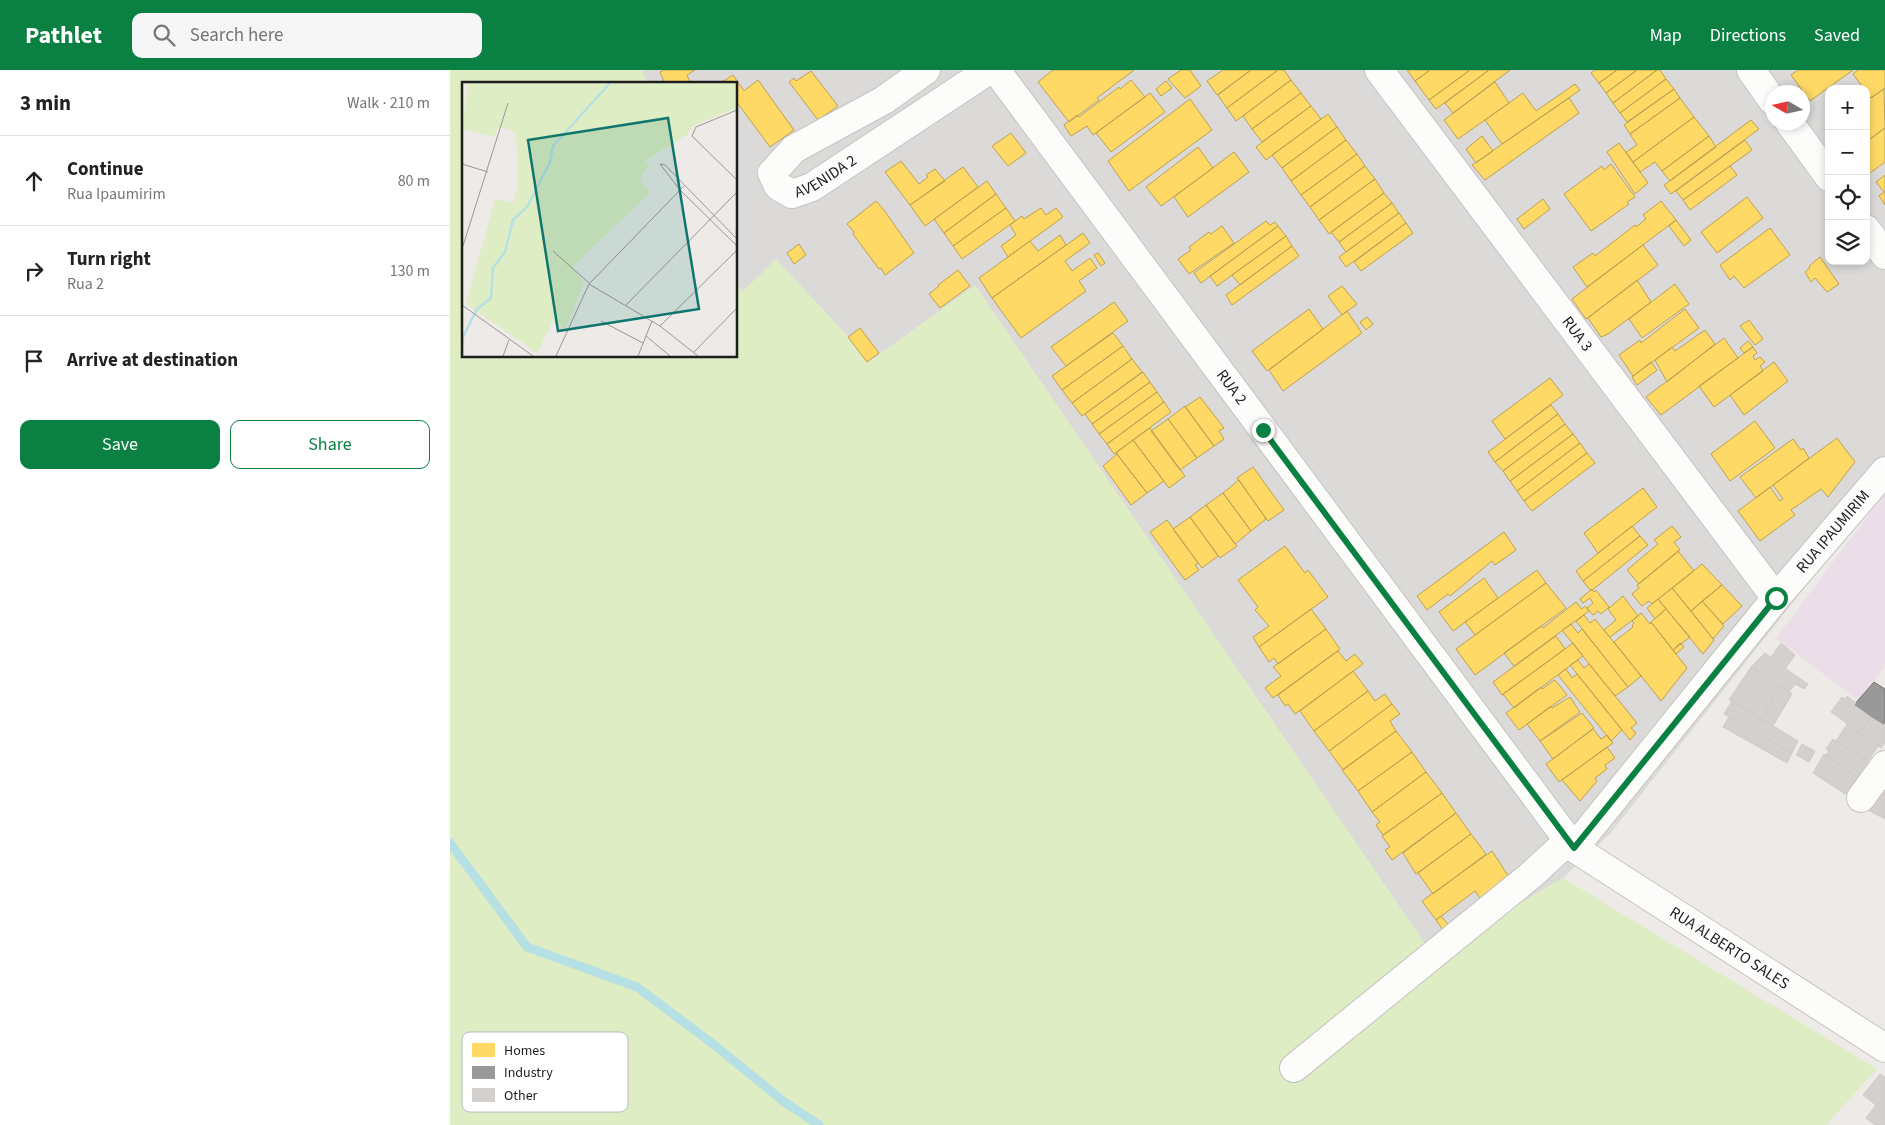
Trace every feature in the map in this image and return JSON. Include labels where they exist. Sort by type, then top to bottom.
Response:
[{"type":"street","name":"AVENIDA 2","points":[[926,70],[884,100],[794,150],[772,173],[778,186],[792,194],[812,187],[989,70]]},
{"type":"street","name":"RUA 2","points":[[996,70],[1571,844]]},
{"type":"street","name":"RUA 3","points":[[1379,70],[1776,598]]},
{"type":"street","points":[[1751,70],[1765,90]]},
{"type":"street","points":[[1795,130],[1828,175]]},
{"type":"street","points":[[1870,234],[1885,255]]},
{"type":"street","name":"RUA IPAUMIRIM","points":[[1294,1068],[1571,844],[1776,598],[1885,471]]},
{"type":"street","points":[[1861,798],[1885,765]]},
{"type":"street","name":"RUA ALBERTO SALES","points":[[1571,844],[1885,1048]]},
{"type":"shaded area","points":[[642,70],[1885,70],[1885,486],[1609,835],[1563,878],[1432,955],[975,286],[870,361],[776,260],[742,293],[738,286],[738,82],[646,82]]},
{"type":"shaded area","points":[[1885,493],[1885,666],[1859,701],[1776,638]]},
{"type":"green space","points":[[450,70],[642,70],[646,82],[462,82],[462,358],[738,358],[738,285],[742,292],[776,259],[871,361],[975,285],[1432,954],[1563,878],[1877,1069],[1826,1125],[450,1125]]},
{"type":"building: Homes","points":[[664,70],[695,70],[687,75],[690,82],[664,82],[660,72]]},
{"type":"building: Homes","points":[[1053,70],[1134,70],[1097,98],[1099,100],[1069,122],[1038,82]]},
{"type":"building: Homes","points":[[1181,70],[1190,70],[1201,86],[1185,98],[1168,79]]},
{"type":"building: Homes","points":[[1223,70],[1251,70],[1217,95],[1207,81]]},
{"type":"building: Homes","points":[[1251,70],[1278,70],[1227,108],[1218,95]]},
{"type":"building: Homes","points":[[1278,70],[1284,70],[1291,80],[1236,121],[1227,108]]},
{"type":"building: Homes","points":[[1407,70],[1430,70],[1415,81]]},
{"type":"building: Homes","points":[[1430,70],[1470,70],[1429,100],[1415,81]]},
{"type":"building: Homes","points":[[1470,70],[1489,70],[1436,109],[1429,100]]},
{"type":"building: Homes","points":[[1489,70],[1510,70],[1453,113],[1445,103]]},
{"type":"building: Homes","points":[[1595,70],[1617,70],[1599,83],[1591,73]]},
{"type":"building: Homes","points":[[1617,70],[1637,70],[1606,93],[1599,83]]},
{"type":"building: Homes","points":[[1637,70],[1657,70],[1613,103],[1606,93]]},
{"type":"building: Homes","points":[[1657,70],[1660,70],[1666,79],[1620,113],[1613,103]]},
{"type":"building: Homes","points":[[1798,70],[1853,70],[1832,85],[1825,85],[1825,90],[1810,101],[1810,85],[1798,85],[1791,75]]},
{"type":"building: Homes","points":[[1858,70],[1885,70],[1885,88],[1871,98],[1870,85],[1861,85],[1853,74]]},
{"type":"building: Homes","points":[[811,71],[838,106],[818,120],[789,82],[794,78],[796,81]]},
{"type":"building: Homes","points":[[733,75],[738,82],[722,82]]},
{"type":"building: Homes","points":[[1666,79],[1674,89],[1627,122],[1620,113]]},
{"type":"building: Homes","points":[[758,80],[794,130],[770,147],[738,104],[738,82],[744,91]]},
{"type":"building: Homes","points":[[1131,80],[1145,97],[1093,135],[1087,126],[1071,136],[1064,125],[1077,115],[1079,117]]},
{"type":"building: Homes","points":[[1291,80],[1301,93],[1252,129],[1243,116]]},
{"type":"building: Homes","points":[[1166,81],[1172,88],[1161,96],[1156,89]]},
{"type":"building: Homes","points":[[1495,82],[1509,103],[1458,139],[1444,120]]},
{"type":"building: Homes","points":[[1575,84],[1580,90],[1502,144],[1485,120],[1523,93],[1536,111]]},
{"type":"building: Homes","points":[[1674,89],[1680,98],[1630,134],[1624,125]]},
{"type":"building: Homes","points":[[1884,89],[1885,128],[1870,139],[1870,130],[1870,98]]},
{"type":"building: Homes","points":[[1150,93],[1165,112],[1111,152],[1096,133]]},
{"type":"building: Homes","points":[[1301,93],[1311,106],[1262,142],[1252,129]]},
{"type":"building: Homes","points":[[1569,98],[1579,113],[1485,180],[1472,165]]},
{"type":"building: Homes","points":[[1680,98],[1694,117],[1633,162],[1626,152],[1637,145],[1630,134]]},
{"type":"building: Homes","points":[[1190,99],[1212,130],[1129,191],[1108,161]]},
{"type":"building: Homes","points":[[1311,106],[1321,119],[1266,160],[1256,147]]},
{"type":"building: Homes","points":[[1328,114],[1337,127],[1282,168],[1272,155]]},
{"type":"building: Homes","points":[[1694,117],[1709,136],[1662,171],[1655,162],[1640,172],[1633,162]]},
{"type":"building: Homes","points":[[1751,120],[1759,129],[1671,194],[1664,185]]},
{"type":"building: Homes","points":[[1337,127],[1346,140],[1291,181],[1282,168]]},
{"type":"building: Homes","points":[[1885,128],[1885,162],[1870,173],[1870,139]]},
{"type":"building: Homes","points":[[1011,133],[1026,153],[1008,166],[992,146]]},
{"type":"building: Homes","points":[[1482,136],[1493,151],[1476,163],[1466,149]]},
{"type":"building: Homes","points":[[1709,136],[1716,147],[1670,181],[1662,171]]},
{"type":"building: Homes","points":[[1346,140],[1357,154],[1301,195],[1291,181]]},
{"type":"building: Homes","points":[[1745,140],[1752,150],[1683,200],[1676,191]]},
{"type":"building: Homes","points":[[1619,143],[1648,183],[1635,194],[1607,152]]},
{"type":"building: Homes","points":[[1198,147],[1213,168],[1161,206],[1146,187]]},
{"type":"building: Homes","points":[[1234,152],[1249,172],[1188,217],[1174,197]]},
{"type":"building: Homes","points":[[1357,154],[1365,166],[1310,207],[1301,195]]},
{"type":"building: Homes","points":[[901,161],[919,184],[928,177],[926,175],[935,169],[945,181],[910,205],[885,172]]},
{"type":"building: Homes","points":[[1611,164],[1635,197],[1627,202],[1629,204],[1591,231],[1564,194],[1602,166],[1604,170]]},
{"type":"building: Homes","points":[[1365,166],[1375,179],[1319,220],[1310,207]]},
{"type":"building: Homes","points":[[1730,166],[1737,175],[1690,210],[1683,200]]},
{"type":"building: Homes","points":[[963,167],[978,187],[925,226],[910,205]]},
{"type":"building: Homes","points":[[1885,175],[1885,205],[1879,196],[1884,192],[1876,182]]},
{"type":"building: Homes","points":[[1375,179],[1384,193],[1329,234],[1319,220]]},
{"type":"building: Homes","points":[[987,181],[996,194],[944,233],[934,219]]},
{"type":"building: Homes","points":[[1384,193],[1392,203],[1339,242],[1331,232]]},
{"type":"building: Homes","points":[[996,194],[1006,208],[953,246],[944,233]]},
{"type":"building: Homes","points":[[1747,197],[1763,218],[1717,253],[1701,232]]},
{"type":"building: Homes","points":[[1543,199],[1550,209],[1524,229],[1517,219]]},
{"type":"building: Homes","points":[[876,201],[914,253],[885,275],[847,224]]},
{"type":"building: Homes","points":[[1661,201],[1676,220],[1587,287],[1573,267],[1593,253],[1595,256],[1635,225],[1636,227],[1646,219],[1643,215]]},
{"type":"building: Homes","points":[[1392,203],[1399,213],[1346,252],[1339,242]]},
{"type":"building: Homes","points":[[1006,208],[1015,221],[962,259],[953,246]]},
{"type":"building: Homes","points":[[1041,208],[1046,215],[1056,208],[1063,217],[1008,257],[1001,246],[1016,235],[1010,225],[1022,216],[1024,219]]},
{"type":"building: Homes","points":[[1399,213],[1406,223],[1346,267],[1339,257]]},
{"type":"building: Homes","points":[[1676,220],[1691,240],[1684,246],[1669,226]]},
{"type":"building: Homes","points":[[1266,221],[1270,225],[1275,222],[1278,226],[1201,283],[1194,273]]},
{"type":"building: Homes","points":[[1406,223],[1413,233],[1361,271],[1354,262]]},
{"type":"building: Homes","points":[[1222,226],[1234,243],[1189,274],[1178,259],[1191,250],[1189,247],[1209,232],[1211,234]]},
{"type":"building: Homes","points":[[1278,226],[1286,236],[1217,286],[1210,276]]},
{"type":"building: Homes","points":[[1770,228],[1790,255],[1744,288],[1734,276],[1730,280],[1720,265]]},
{"type":"building: Homes","points":[[1083,233],[1090,243],[1065,261],[1072,271],[1090,258],[1097,268],[1079,281],[1086,291],[1021,338],[992,298]]},
{"type":"building: Homes","points":[[1060,235],[1066,245],[992,298],[979,278],[1030,241],[1038,251]]},
{"type":"building: Homes","points":[[1286,236],[1292,246],[1240,285],[1232,275]]},
{"type":"building: Homes","points":[[799,244],[806,255],[794,264],[787,253]]},
{"type":"building: Homes","points":[[1643,245],[1658,265],[1586,319],[1572,299]]},
{"type":"building: Homes","points":[[1292,246],[1299,256],[1232,305],[1226,295]]},
{"type":"building: Homes","points":[[1098,253],[1105,263],[1101,266],[1094,255]]},
{"type":"building: Homes","points":[[1820,257],[1839,284],[1827,292],[1815,278],[1811,282],[1805,272],[1810,268],[1809,266]]},
{"type":"building: Homes","points":[[958,270],[970,286],[940,308],[929,294]]},
{"type":"building: Homes","points":[[1637,280],[1651,302],[1608,334],[1601,337],[1588,318]]},
{"type":"building: Homes","points":[[1675,284],[1689,304],[1642,338],[1629,319]]},
{"type":"building: Homes","points":[[1342,286],[1357,304],[1342,315],[1328,296]]},
{"type":"building: Homes","points":[[1114,302],[1128,321],[1066,366],[1051,347]]},
{"type":"building: Homes","points":[[1309,309],[1323,329],[1267,371],[1252,351]]},
{"type":"building: Homes","points":[[1685,309],[1699,328],[1633,376],[1619,355],[1640,340],[1641,343]]},
{"type":"building: Homes","points":[[1347,311],[1362,333],[1283,391],[1269,370]]},
{"type":"building: Homes","points":[[1367,317],[1373,324],[1366,330],[1360,322]]},
{"type":"building: Homes","points":[[1749,320],[1763,339],[1755,345],[1740,326]]},
{"type":"building: Homes","points":[[860,328],[879,353],[867,362],[848,337]]},
{"type":"building: Homes","points":[[1705,330],[1715,344],[1667,382],[1655,360],[1672,347],[1675,351]]},
{"type":"building: Homes","points":[[1113,333],[1123,346],[1062,390],[1052,376]]},
{"type":"building: Homes","points":[[1724,338],[1738,358],[1661,415],[1646,397]]},
{"type":"building: Homes","points":[[1748,341],[1753,347],[1744,353],[1740,348]]},
{"type":"building: Homes","points":[[1123,346],[1132,359],[1072,403],[1062,390]]},
{"type":"building: Homes","points":[[1753,347],[1757,353],[1753,356],[1755,360],[1760,357],[1765,362],[1760,366],[1763,371],[1714,407],[1699,386]]},
{"type":"building: Homes","points":[[1132,359],[1142,372],[1082,416],[1072,403]]},
{"type":"building: Homes","points":[[1651,362],[1657,370],[1637,385],[1632,377]]},
{"type":"building: Homes","points":[[1774,362],[1788,381],[1744,415],[1730,395]]},
{"type":"building: Homes","points":[[1143,372],[1150,382],[1092,424],[1085,414]]},
{"type":"building: Homes","points":[[1550,378],[1563,395],[1505,439],[1492,421]]},
{"type":"building: Homes","points":[[1150,382],[1157,392],[1099,434],[1092,424]]},
{"type":"building: Homes","points":[[1157,392],[1164,402],[1107,444],[1099,434]]},
{"type":"building: Homes","points":[[1200,397],[1224,428],[1219,431],[1224,439],[1214,446],[1185,407]]},
{"type":"building: Homes","points":[[1164,402],[1171,412],[1114,454],[1107,444]]},
{"type":"building: Homes","points":[[1551,405],[1558,414],[1495,462],[1488,452]]},
{"type":"building: Homes","points":[[1185,406],[1214,446],[1197,458],[1168,419]]},
{"type":"building: Homes","points":[[1558,414],[1565,424],[1503,471],[1495,462]]},
{"type":"building: Homes","points":[[1168,419],[1197,458],[1180,470],[1151,431]]},
{"type":"building: Homes","points":[[1755,421],[1775,448],[1730,481],[1711,454]]},
{"type":"building: Homes","points":[[1565,424],[1573,434],[1510,481],[1503,471]]},
{"type":"building: Homes","points":[[1150,428],[1185,476],[1169,488],[1133,440]]},
{"type":"building: Homes","points":[[1573,434],[1580,443],[1517,491],[1510,481]]},
{"type":"building: Homes","points":[[1837,438],[1855,462],[1828,497],[1821,489],[1791,510],[1795,515],[1760,541],[1738,511],[1770,487],[1780,501],[1783,499],[1773,485]]},
{"type":"building: Homes","points":[[1793,439],[1801,450],[1803,448],[1809,458],[1756,498],[1740,477]]},
{"type":"building: Homes","points":[[1133,440],[1164,481],[1147,493],[1116,453]]},
{"type":"building: Homes","points":[[1580,443],[1587,453],[1524,501],[1517,491]]},
{"type":"building: Homes","points":[[1587,453],[1595,463],[1532,511],[1524,501]]},
{"type":"building: Homes","points":[[1117,454],[1147,493],[1131,505],[1103,466]]},
{"type":"building: Homes","points":[[1253,467],[1284,510],[1268,521],[1237,478]]},
{"type":"building: Homes","points":[[1239,480],[1266,519],[1251,531],[1223,493]]},
{"type":"building: Homes","points":[[1643,488],[1657,507],[1598,553],[1584,533]]},
{"type":"building: Homes","points":[[1223,493],[1251,531],[1235,544],[1206,505]]},
{"type":"building: Homes","points":[[1206,505],[1237,546],[1220,558],[1190,517]]},
{"type":"building: Homes","points":[[1190,517],[1218,556],[1202,568],[1173,529]]},
{"type":"building: Homes","points":[[1167,520],[1198,563],[1195,565],[1199,570],[1185,580],[1150,532]]},
{"type":"building: Homes","points":[[1632,526],[1640,536],[1583,581],[1576,571]]},
{"type":"building: Homes","points":[[1672,526],[1681,537],[1674,542],[1680,550],[1639,584],[1627,570],[1658,544],[1654,540]]},
{"type":"building: Homes","points":[[1504,532],[1516,550],[1495,565],[1492,561],[1450,596],[1448,594],[1427,610],[1417,596]]},
{"type":"building: Homes","points":[[1640,536],[1648,545],[1591,591],[1583,581]]},
{"type":"building: Homes","points":[[1285,546],[1305,573],[1308,570],[1328,597],[1259,647],[1253,637],[1269,626],[1255,610],[1258,607],[1238,580]]},
{"type":"building: Homes","points":[[1678,551],[1694,571],[1652,604],[1649,601],[1642,606],[1632,594],[1639,588],[1637,585]]},
{"type":"building: Homes","points":[[1702,564],[1722,585],[1691,611],[1672,588]]},
{"type":"building: Homes","points":[[1537,570],[1546,583],[1475,635],[1465,622]]},
{"type":"building: Homes","points":[[1484,578],[1498,598],[1453,631],[1439,612]]},
{"type":"building: Homes","points":[[1546,583],[1566,608],[1475,675],[1456,649]]},
{"type":"building: Homes","points":[[1722,585],[1742,606],[1723,624],[1702,601]]},
{"type":"building: Homes","points":[[1672,588],[1714,640],[1703,654],[1658,599]]},
{"type":"building: Homes","points":[[1592,589],[1594,592],[1596,590],[1609,607],[1601,614],[1598,611],[1593,615],[1587,608],[1593,603],[1590,598],[1583,603],[1580,599]]},
{"type":"building: Homes","points":[[1623,596],[1638,616],[1610,637],[1604,630],[1616,620],[1608,609]]},
{"type":"building: Homes","points":[[1658,599],[1666,609],[1655,619],[1647,608]]},
{"type":"building: Homes","points":[[1702,601],[1724,626],[1713,639],[1691,611]]},
{"type":"building: Homes","points":[[1576,602],[1582,609],[1585,606],[1589,611],[1514,666],[1504,653],[1541,626],[1543,628]]},
{"type":"building: Homes","points":[[1311,609],[1326,629],[1278,664],[1274,658],[1269,662],[1259,647]]},
{"type":"building: Homes","points":[[1666,609],[1690,637],[1673,650],[1651,622]]},
{"type":"building: Homes","points":[[1641,613],[1650,624],[1651,622],[1687,668],[1661,701],[1614,642],[1633,627],[1634,623],[1632,621]]},
{"type":"building: Homes","points":[[1584,615],[1590,623],[1595,619],[1641,676],[1628,687],[1576,621]]},
{"type":"building: Homes","points":[[1571,624],[1578,633],[1582,629],[1628,687],[1615,696],[1562,630]]},
{"type":"building: Homes","points":[[1326,629],[1340,649],[1273,698],[1265,688],[1281,676],[1273,667]]},
{"type":"building: Homes","points":[[1556,636],[1565,649],[1502,695],[1493,682]]},
{"type":"building: Homes","points":[[1573,643],[1583,656],[1514,708],[1503,694]]},
{"type":"building: Homes","points":[[1680,643],[1684,647],[1676,654],[1673,650]]},
{"type":"building: Homes","points":[[1338,651],[1346,661],[1355,654],[1363,664],[1295,714],[1288,704],[1285,706],[1278,695]]},
{"type":"building: Homes","points":[[1578,660],[1584,668],[1589,664],[1637,723],[1631,728],[1636,733],[1630,740],[1570,665]]},
{"type":"building: Homes","points":[[1566,669],[1572,678],[1577,674],[1622,730],[1611,741],[1558,675]]},
{"type":"building: Homes","points":[[1353,671],[1368,691],[1314,731],[1300,711]]},
{"type":"building: Homes","points":[[1555,680],[1567,695],[1519,730],[1506,713],[1541,687],[1542,689]]},
{"type":"building: Homes","points":[[1368,691],[1375,701],[1385,694],[1392,704],[1329,751],[1314,731]]},
{"type":"building: Homes","points":[[1570,697],[1580,712],[1540,741],[1527,724],[1551,706],[1552,708]]},
{"type":"building: Homes","points":[[1392,704],[1400,714],[1390,721],[1396,731],[1343,770],[1329,751]]},
{"type":"building: Homes","points":[[1582,713],[1594,728],[1553,759],[1540,741]]},
{"type":"building: Homes","points":[[1593,729],[1601,739],[1607,735],[1613,743],[1559,782],[1546,764]]},
{"type":"building: Homes","points":[[1396,731],[1412,752],[1358,791],[1342,770]]},
{"type":"building: Homes","points":[[1607,747],[1615,758],[1605,765],[1607,769],[1595,778],[1597,781],[1580,801],[1562,780]]},
{"type":"building: Homes","points":[[1412,752],[1426,772],[1372,812],[1358,791]]},
{"type":"building: Homes","points":[[1426,772],[1442,793],[1383,835],[1376,825],[1380,822],[1372,812]]},
{"type":"building: Homes","points":[[1442,793],[1456,813],[1392,860],[1385,850],[1390,847],[1382,836]]},
{"type":"building: Homes","points":[[1456,813],[1471,834],[1416,874],[1403,853]]},
{"type":"building: Homes","points":[[1471,834],[1486,854],[1433,894],[1418,873]]},
{"type":"building: Homes","points":[[1492,851],[1511,880],[1483,902],[1475,891],[1436,920],[1422,901]]},
{"type":"building: Homes","points":[[1441,916],[1451,928],[1445,933],[1436,920]]},
{"type":"building: Industry","points":[[1874,682],[1885,689],[1885,722],[1883,725],[1854,705]]},
{"type":"building: Other","points":[[1781,643],[1795,655],[1785,669],[1771,657]]},
{"type":"building: Other","points":[[1765,653],[1808,684],[1804,689],[1795,684],[1789,692],[1751,667]]},
{"type":"building: Other","points":[[1751,667],[1780,686],[1761,719],[1729,700]]},
{"type":"building: Other","points":[[1780,686],[1792,694],[1773,726],[1761,719]]},
{"type":"building: Other","points":[[1847,696],[1856,703],[1854,705],[1871,717],[1860,733],[1831,712],[1842,697],[1845,699]]},
{"type":"building: Other","points":[[1732,701],[1798,741],[1792,753],[1724,714]]},
{"type":"building: Other","points":[[1729,717],[1792,753],[1787,763],[1723,727]]},
{"type":"building: Other","points":[[1871,717],[1885,726],[1885,743],[1881,748],[1860,733]]},
{"type":"building: Other","points":[[1847,724],[1878,746],[1868,761],[1836,741]]},
{"type":"building: Other","points":[[1833,739],[1870,763],[1859,778],[1826,756],[1829,751],[1826,749]]},
{"type":"building: Other","points":[[1802,744],[1815,751],[1809,762],[1796,755]]},
{"type":"building: Other","points":[[1824,754],[1859,778],[1848,796],[1813,773]]},
{"type":"building: Other","points":[[1885,784],[1885,802],[1868,792]]},
{"type":"building: Other","points":[[1868,792],[1885,802],[1885,819],[1858,805]]},
{"type":"building: Other","points":[[1880,1074],[1885,1077],[1885,1125],[1875,1125],[1866,1118],[1876,1105],[1863,1095]]},
{"type":"waterway","points":[[450,843],[527,947],[637,987],[713,1044],[783,1101],[819,1125]]},
{"type":"route","points":[[1263,430],[1574,848],[1776,598]]}]
